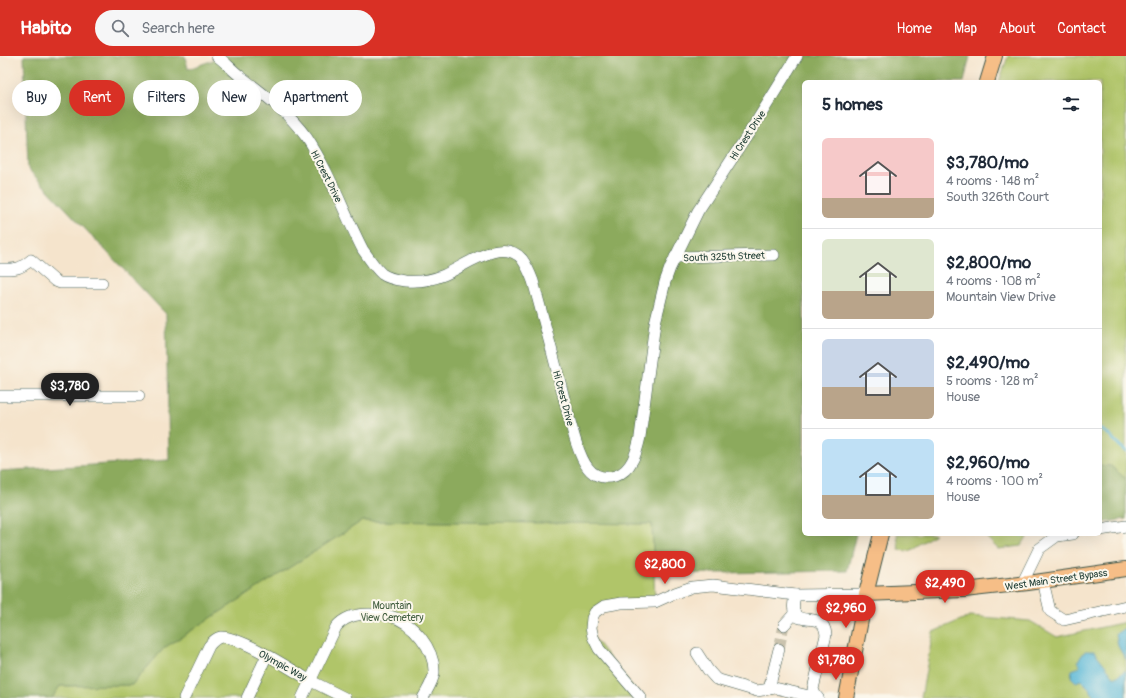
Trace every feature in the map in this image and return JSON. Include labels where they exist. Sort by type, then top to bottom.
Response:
[{"type":"main road","points":[[988,80],[994,56]]},
{"type":"main road","points":[[846,698],[866,594],[880,536]]},
{"type":"main road","name":"West Main Street Bypass","points":[[866,594],[964,590],[1022,584],[1126,569]]},
{"type":"street","name":"Hi Crest Drive","points":[[217,56],[284,111],[306,137],[325,169],[363,250],[382,274],[390,278],[412,281],[433,278],[444,275],[473,260],[500,250],[511,252],[522,259],[533,281],[581,456],[588,469],[596,475],[605,478],[619,475],[627,467],[637,452],[655,323],[665,282],[675,257],[698,211],[797,56]]},
{"type":"street","name":"South 325th Street","points":[[675,257],[774,255]]},
{"type":"street","points":[[0,269],[15,269],[23,266],[31,260],[55,281],[60,283],[102,283]]},
{"type":"street","points":[[0,396],[139,396]]},
{"type":"street","points":[[1102,530],[1126,526]]},
{"type":"street","points":[[1022,584],[1039,549],[1057,536]]},
{"type":"street","points":[[1043,581],[1050,611],[1064,620],[1126,606]]},
{"type":"street","points":[[641,698],[599,648],[593,637],[591,628],[592,618],[595,612],[604,606],[621,603],[655,602],[686,589],[713,584],[795,595],[866,594]]},
{"type":"street","points":[[795,595],[793,609],[798,617],[819,621],[824,624],[826,628],[826,635],[813,689],[818,698]]},
{"type":"street","points":[[784,625],[795,613]]},
{"type":"street","points":[[302,698],[336,628],[347,618],[364,614],[389,615],[398,618],[412,628],[423,640],[429,649],[434,666],[432,683],[423,698]]},
{"type":"street","name":"Olympic Way","points":[[184,698],[209,646],[219,637],[235,639],[345,698]]},
{"type":"street","points":[[769,689],[779,649]]},
{"type":"street","points":[[697,653],[716,679],[756,691],[775,688],[818,698]]},
{"type":"street","points":[[247,698],[267,655]]},
{"type":"green space","points":[[24,56],[185,56],[188,69],[225,56],[970,56],[964,80],[802,80],[802,536],[856,536],[847,571],[654,574],[652,524],[362,521],[164,648],[132,685],[60,686],[52,698],[0,698],[0,471],[169,460],[166,314],[28,169],[26,116],[61,116],[61,80],[25,80]]},
{"type":"green space","points":[[1008,56],[1126,56],[1126,479],[1111,467],[1102,465],[1102,80],[1000,80]]},
{"type":"green space","points":[[1102,465],[1111,466],[1126,479],[1126,519],[1102,523]]},
{"type":"green space","name":"Mountain View Cemetery","points":[[362,521],[652,524],[655,602],[595,612],[593,637],[641,698],[52,698],[60,686],[132,685],[164,648]]},
{"type":"green space","points":[[897,536],[932,536],[909,551],[899,550]]},
{"type":"green space","points":[[985,536],[1028,536],[1021,546],[998,549]]},
{"type":"green space","points":[[970,616],[1030,621],[1057,637],[1126,622],[1126,698],[921,698],[933,632]]},
{"type":"water","points":[[1126,627],[1126,660],[1118,646],[1116,634]]},
{"type":"water","points":[[1085,651],[1094,651],[1115,678],[1126,670],[1126,698],[1094,698],[1090,689],[1081,680],[1076,682],[1071,677],[1072,670],[1080,667],[1078,661]]},
{"type":"waterway","points":[[1102,430],[1126,451]]},
{"type":"tunnel","points":[[779,649],[784,625]]}]
